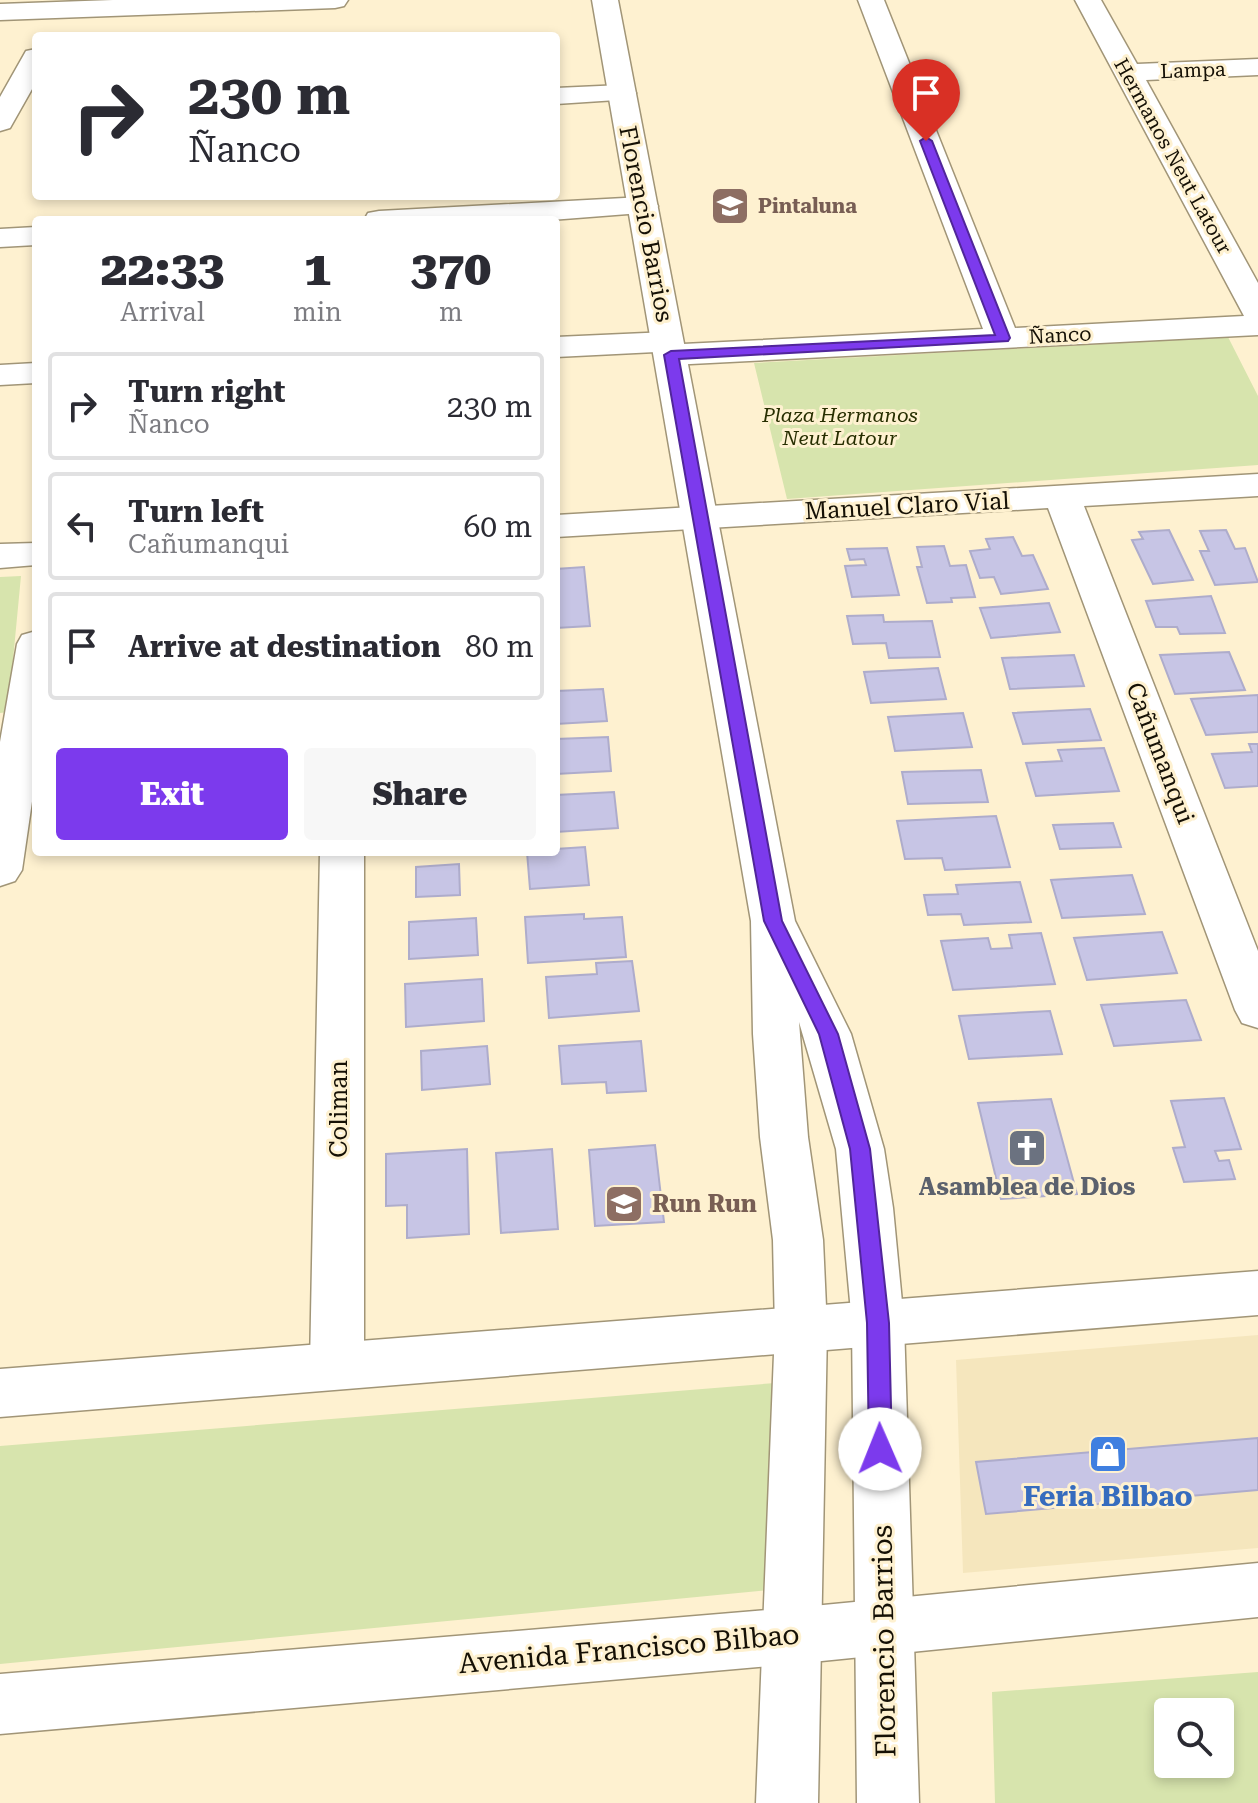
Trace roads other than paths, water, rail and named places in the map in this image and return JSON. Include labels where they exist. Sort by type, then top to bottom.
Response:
[{"type":"street","points":[[0,12],[335,0]]},
{"type":"street","name":"Florencio Barrios","points":[[605,0],[773,921],[776,1034],[784,1137],[798,1240],[801,1329],[787,1803]]},
{"type":"street","points":[[871,0],[1003,338]]},
{"type":"street","name":"Hermanos Neut Latour","points":[[1088,0],[1258,312]]},
{"type":"street","points":[[50,32],[62,10]]},
{"type":"street","points":[[0,122],[32,64]]},
{"type":"street","name":"Lampa","points":[[1127,73],[1258,67]]},
{"type":"street","points":[[560,96],[622,93]]},
{"type":"street","points":[[0,122],[32,121]]},
{"type":"street","points":[[454,216],[643,206]]},
{"type":"street","points":[[0,238],[32,236]]},
{"type":"street","name":"Ñanco","points":[[560,347],[670,348],[1003,338],[1258,325]]},
{"type":"street","points":[[0,375],[32,373]]},
{"type":"street","name":"Manuel Claro Vial","points":[[560,526],[1258,485]]},
{"type":"street","name":"Cañumanqui","points":[[1062,497],[1258,1010]]},
{"type":"street","points":[[0,556],[32,554]]},
{"type":"street","points":[[0,870],[12,722],[32,657]]},
{"type":"street","name":"Coliman","points":[[337,1366],[342,856]]},
{"type":"street","name":"Florencio Barrios","points":[[773,921],[828,1034],[860,1149],[868,1208],[878,1323],[888,1803]]},
{"type":"street","points":[[0,1393],[1258,1293]]},
{"type":"street","name":"Avenida Francisco Bilbao","points":[[0,1704],[792,1636],[1258,1590]]},
{"type":"place","name":"Pintaluna","points":[[730,206]]},
{"type":"place","name":"Asamblea de Dios","points":[[1027,1148]]},
{"type":"place","name":"Run Run","points":[[624,1204]]},
{"type":"place","name":"Feria Bilbao","points":[[1108,1454]]},
{"type":"park label","name":"Plaza Hermanos Neut Latour","points":[[840,426]]}]
